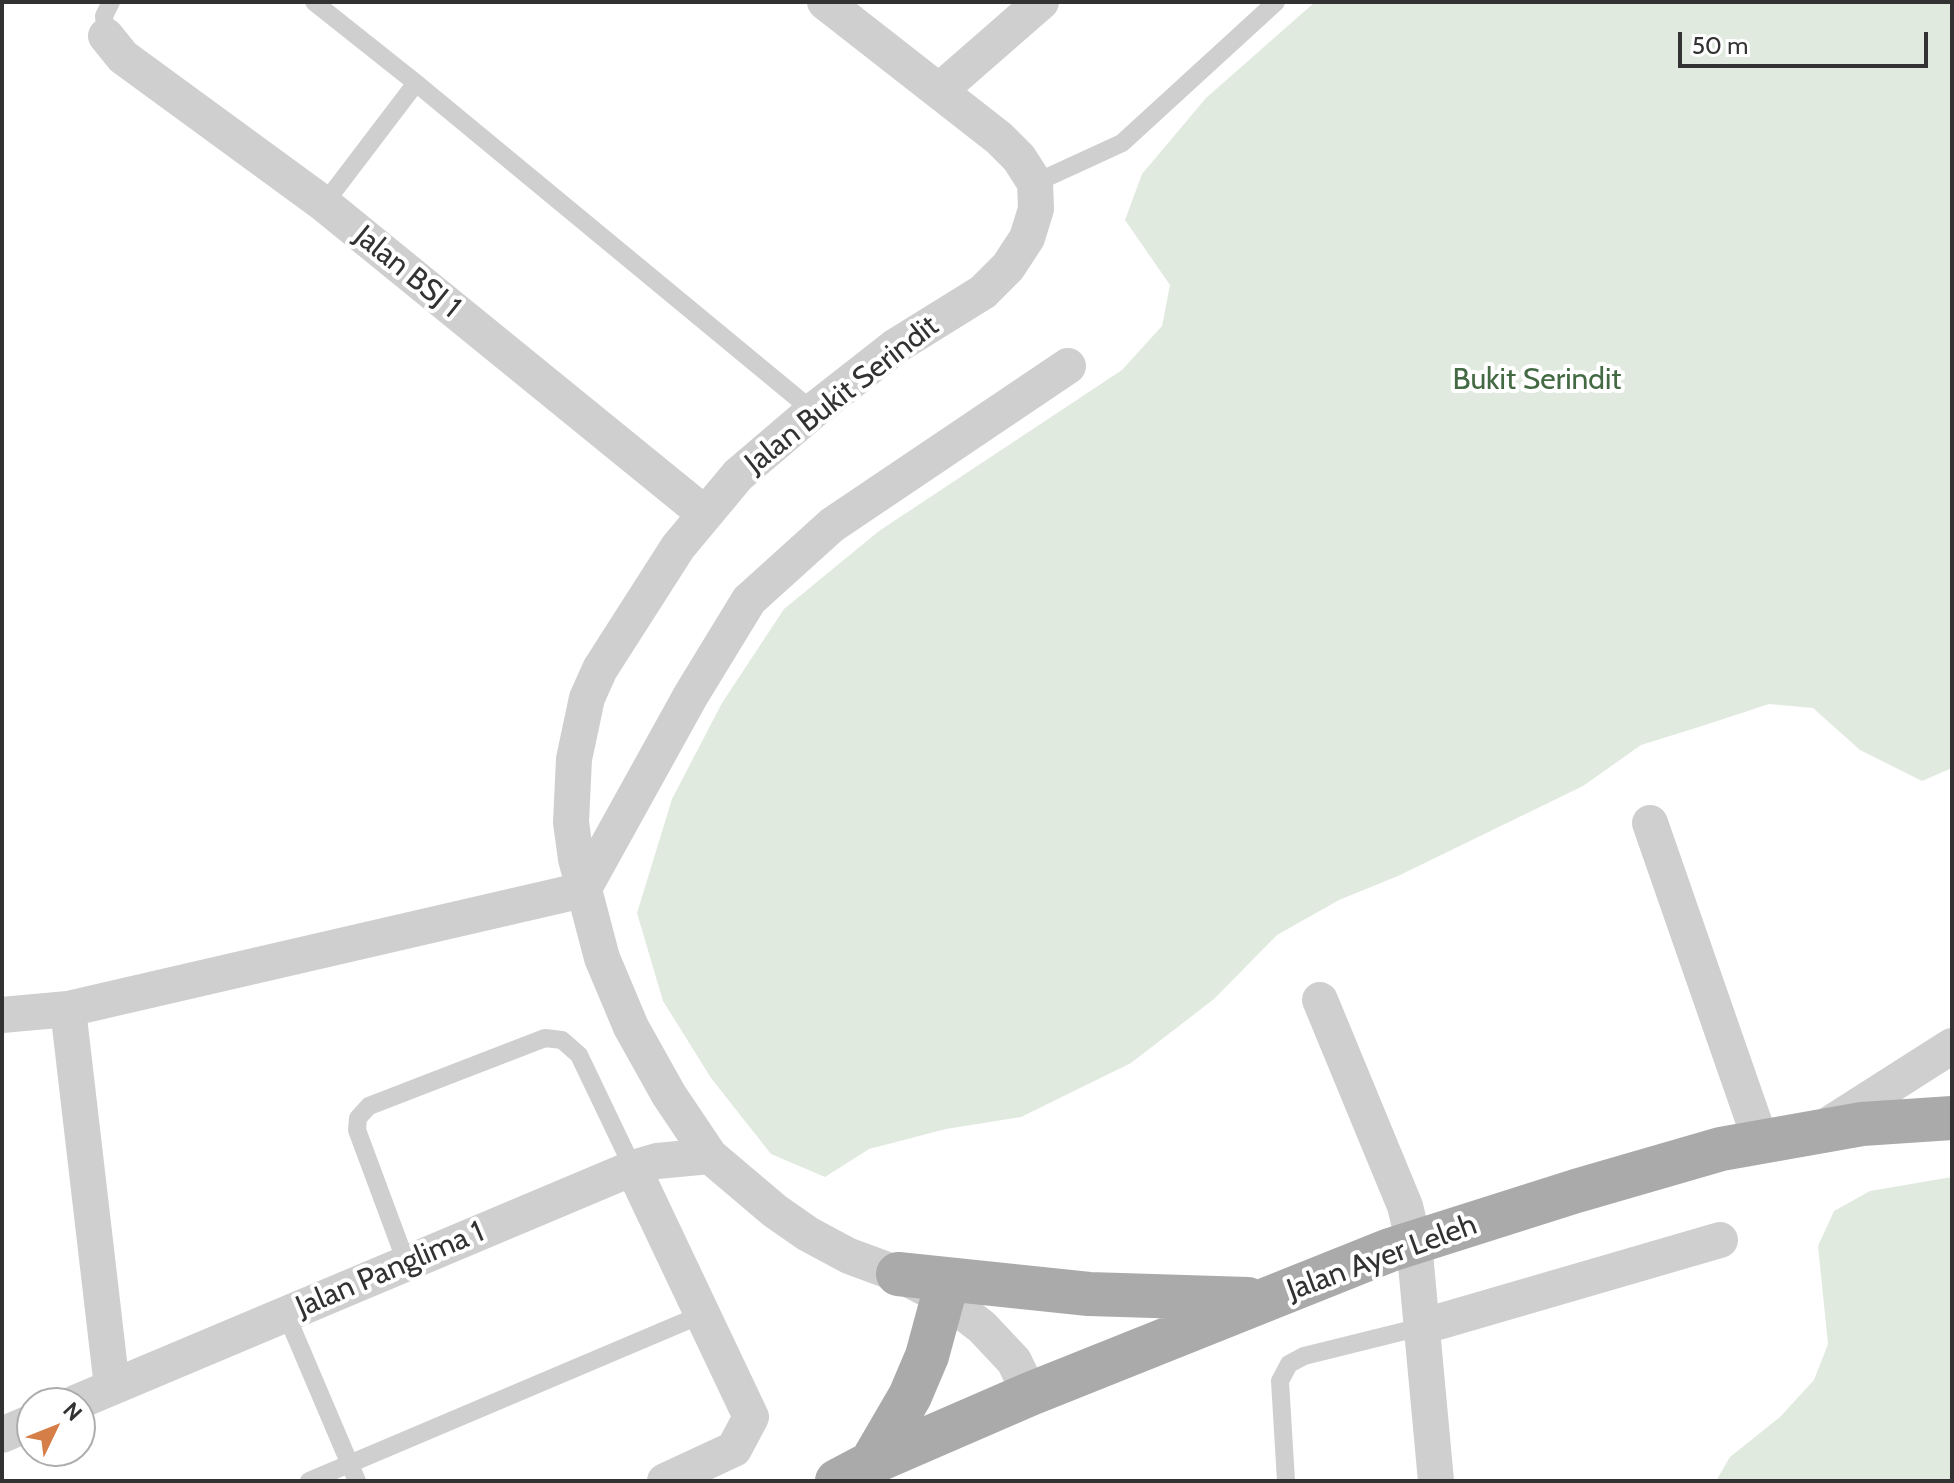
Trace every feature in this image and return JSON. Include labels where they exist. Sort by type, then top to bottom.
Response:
[{"type":"main road","name":"Jalan Ayer Leleh","points":[[854,1472],[1030,1394],[1390,1250],[1721,1149],[1862,1124],[1952,1118]]},
{"type":"main road","points":[[898,1274],[1103,1295],[1266,1300]]},
{"type":"main road","points":[[854,1472],[910,1396],[927,1356],[943,1297]]},
{"type":"street","points":[[825,2],[999,138],[1019,158],[1035,183]]},
{"type":"street","points":[[939,91],[1041,2]]},
{"type":"street","name":"Jalan BSJ 1","points":[[108,19],[123,57],[324,204],[705,514]]},
{"type":"street","name":"Jalan Bukit Serindit","points":[[1030,1394],[1014,1361],[982,1327],[943,1297],[898,1274],[849,1256],[808,1234],[751,1193],[710,1156],[669,1095],[631,1027],[602,958],[583,890],[571,822],[574,759],[587,698],[600,669],[678,547],[738,475],[813,411],[896,346],[983,292],[1008,267],[1027,238],[1036,209],[1035,183]]},
{"type":"street","points":[[2,1015],[68,1009],[583,890],[691,695],[749,600],[832,525],[1068,366]]},
{"type":"street","points":[[1650,823],[1761,1142]]},
{"type":"street","points":[[1320,1000],[1405,1206],[1414,1243],[1436,1481]]},
{"type":"street","points":[[68,1009],[112,1387]]},
{"type":"street","points":[[1817,1132],[1952,1046]]},
{"type":"street","name":"Jalan Panglima 1","points":[[96,1394],[633,1168],[657,1161],[710,1156]]},
{"type":"street","points":[[633,1168],[751,1417],[734,1449],[665,1481]]},
{"type":"street","points":[[1421,1327],[1720,1240]]},
{"type":"lane","points":[[314,2],[813,411]]},
{"type":"lane","points":[[1035,183],[1122,143],[1276,2]]},
{"type":"lane","points":[[324,204],[416,83]]},
{"type":"lane","points":[[406,1262],[357,1130],[358,1118],[369,1106],[545,1038],[562,1040],[579,1055],[633,1168]]},
{"type":"lane","points":[[286,1314],[353,1472]]},
{"type":"lane","points":[[309,1481],[353,1472],[703,1314]]},
{"type":"lane","points":[[1286,1481],[1280,1381],[1289,1364],[1304,1356],[1421,1327]]},
{"type":"green space","name":"Bukit Serindit","points":[[1315,2],[1952,2],[1952,768],[1922,781],[1860,750],[1813,708],[1769,704],[1641,745],[1583,786],[1398,876],[1339,900],[1277,935],[1214,999],[1131,1063],[1021,1117],[946,1129],[869,1149],[825,1177],[771,1154],[711,1078],[663,1001],[637,913],[672,799],[722,703],[784,609],[879,531],[1122,370],[1162,326],[1170,285],[1125,220],[1142,174],[1206,98]]},
{"type":"green space","points":[[1952,1177],[1952,1481],[1716,1481],[1730,1457],[1780,1417],[1814,1380],[1828,1344],[1818,1246],[1834,1211],[1870,1191]]}]
